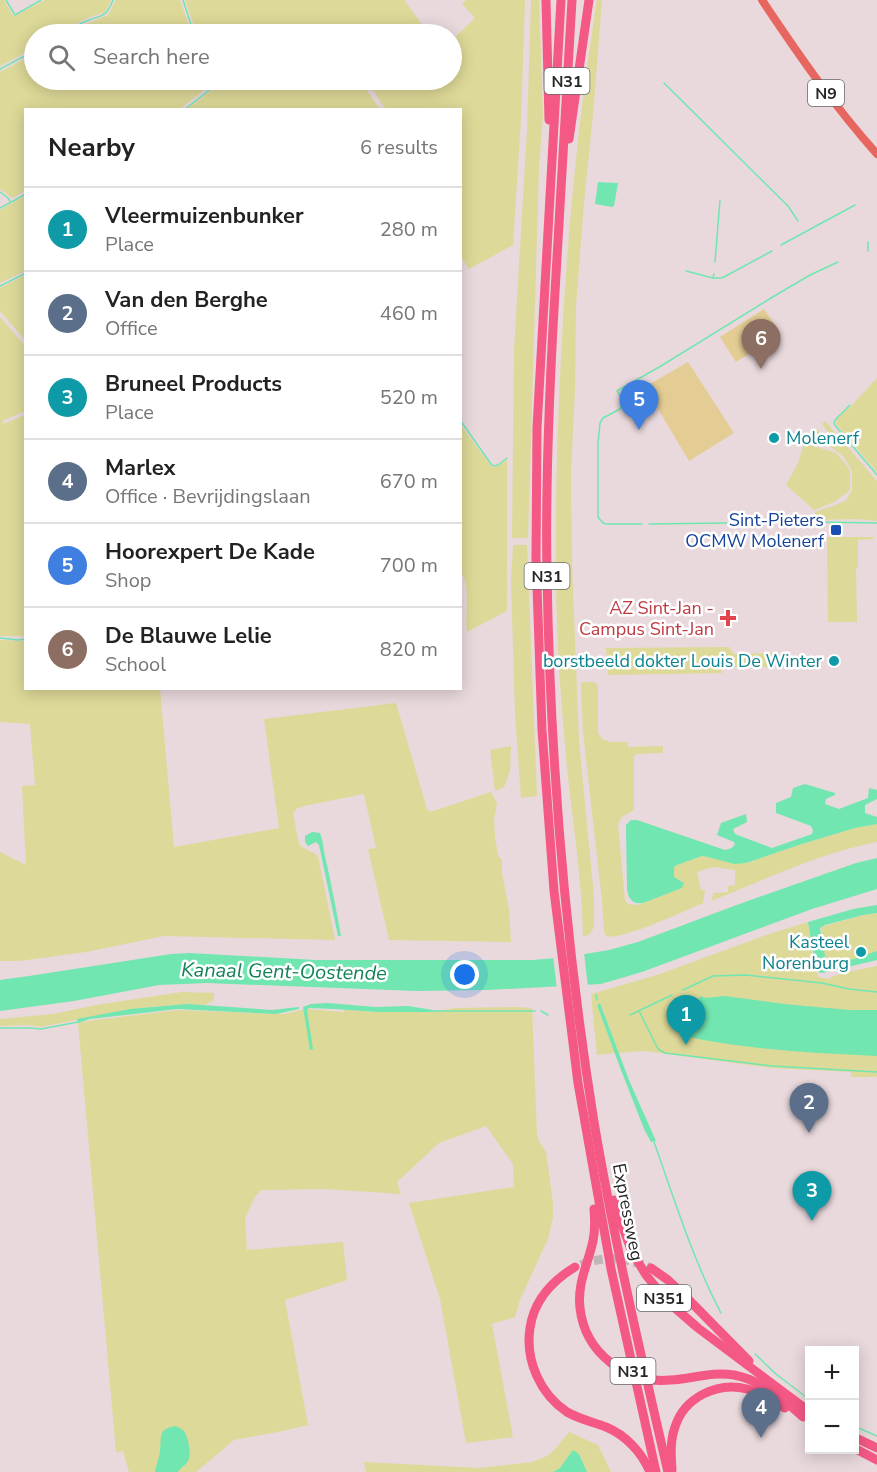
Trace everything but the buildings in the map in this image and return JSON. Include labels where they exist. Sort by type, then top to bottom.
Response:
[{"type":"highway","points":[[546,0],[548,106],[553,134]]},
{"type":"highway","name":"N31","points":[[561,0],[537,429],[536,558],[543,740],[550,841],[564,929]]},
{"type":"highway","name":"N31","points":[[564,929],[548,650],[546,569],[548,429],[572,0]]},
{"type":"highway","points":[[562,161],[569,138],[589,0]]},
{"type":"highway","name":"Expressweg","points":[[564,929],[581,1027],[594,1123],[632,1315],[670,1472]]},
{"type":"highway","name":"Expressweg","points":[[564,929],[570,1028],[594,1181],[610,1269],[656,1472]]},
{"type":"highway","name":"N351","points":[[603,1167],[610,1178],[620,1220],[632,1252],[662,1295],[689,1322],[787,1394]]},
{"type":"highway","points":[[594,1181],[595,1231],[580,1287],[580,1307],[588,1334],[596,1348],[611,1363],[632,1375],[654,1380],[667,1381],[723,1373],[740,1376],[763,1386],[805,1416]]},
{"type":"highway","points":[[575,1267],[551,1285],[535,1310],[528,1337],[532,1366],[546,1392],[555,1402],[567,1412],[609,1428],[620,1435],[639,1453],[650,1472]]},
{"type":"highway","name":"N351","points":[[651,1268],[675,1286],[736,1349],[787,1394],[805,1415]]},
{"type":"highway","points":[[670,1472],[675,1425],[687,1406],[698,1396],[707,1392],[724,1387],[746,1389],[805,1416]]},
{"type":"highway","points":[[859,1439],[877,1449]]},
{"type":"highway","points":[[859,1450],[877,1460]]},
{"type":"main road","name":"N9","points":[[762,0],[824,90],[877,154]]},
{"type":"shaded area","points":[[0,0],[4,0],[15,16],[45,0],[111,0],[105,12],[76,24],[24,24],[24,53],[0,66]]},
{"type":"shaded area","points":[[116,0],[180,0],[188,24],[86,24],[108,15]]},
{"type":"shaded area","points":[[404,0],[422,24],[193,24],[185,1]]},
{"type":"shaded area","points":[[466,0],[525,0],[521,119],[513,245],[469,269],[462,258],[462,108],[384,108],[373,90],[462,90],[462,30],[475,18],[462,4]]},
{"type":"shaded area","points":[[531,0],[539,0],[543,114],[539,168],[528,538],[512,538],[514,350],[527,130]]},
{"type":"shaded area","points":[[597,0],[602,0],[576,306],[571,474],[579,741],[594,897],[594,927],[590,934],[583,937],[581,892],[566,758],[559,663],[556,503],[566,268],[584,89]]},
{"type":"shaded area","points":[[24,59],[24,90],[204,90],[181,108],[24,108],[24,192],[12,198],[0,189],[0,72]]},
{"type":"shaded area","points":[[212,90],[366,90],[379,108],[188,108]]},
{"type":"shaded area","points":[[24,197],[24,271],[0,283],[0,210]]},
{"type":"shaded area","points":[[24,276],[24,339],[0,311],[0,288]]},
{"type":"shaded area","points":[[764,309],[781,334],[736,362],[720,337]]},
{"type":"shaded area","points":[[0,317],[24,345],[24,411],[2,421],[3,424],[24,415],[24,636],[0,636]]},
{"type":"shaded area","points":[[688,362],[734,433],[689,461],[645,387]]},
{"type":"shaded area","points":[[877,378],[877,472],[836,424],[837,419]]},
{"type":"shaded area","points":[[825,421],[877,481],[877,521],[817,520],[815,512],[845,501],[852,490],[852,471],[844,457],[831,447],[803,441],[816,428],[828,443],[833,439],[822,424]]},
{"type":"shaded area","points":[[462,427],[491,466],[496,467],[507,460],[507,611],[467,632],[467,592],[462,574]]},
{"type":"shaded area","points":[[804,443],[836,453],[850,472],[848,492],[834,502],[814,510],[786,485],[798,463]]},
{"type":"shaded area","points":[[827,537],[873,537],[873,539],[858,540],[857,622],[828,622]]},
{"type":"shaded area","points":[[513,545],[527,545],[537,796],[521,798],[515,714],[511,582]]},
{"type":"shaded area","points":[[0,640],[24,641],[24,690],[160,690],[174,847],[279,828],[264,719],[396,703],[427,809],[430,812],[491,792],[497,803],[494,820],[495,837],[498,856],[502,860],[511,942],[389,940],[368,849],[376,848],[364,794],[304,806],[293,813],[299,844],[318,856],[335,940],[164,936],[86,952],[19,961],[0,961],[0,852],[26,865],[22,786],[35,785],[30,724],[0,722]]},
{"type":"shaded area","points":[[729,647],[734,654],[773,653],[774,667],[722,667],[722,673],[608,675],[606,648]]},
{"type":"shaded area","points":[[594,682],[598,686],[598,733],[602,739],[611,742],[628,742],[628,747],[663,746],[663,753],[634,756],[634,810],[622,817],[618,824],[625,900],[628,904],[638,905],[682,888],[682,881],[674,878],[674,867],[702,856],[746,863],[855,828],[877,824],[877,842],[813,860],[711,901],[714,893],[728,892],[728,886],[735,885],[735,870],[713,867],[697,872],[701,890],[705,890],[703,903],[638,930],[606,936],[583,732],[581,684]]},
{"type":"shaded area","points":[[511,746],[510,771],[504,787],[495,791],[490,750]]},
{"type":"shaded area","points":[[877,913],[877,952],[853,959],[825,962],[821,927]]},
{"type":"shaded area","points":[[808,922],[818,977],[830,979],[847,972],[877,966],[877,1077],[851,1077],[851,1072],[771,1068],[644,1051],[619,1053],[600,1003],[597,1005],[615,1053],[597,1055],[591,994],[657,975]]},
{"type":"shaded area","points":[[182,992],[214,993],[214,1000],[205,1005],[187,1004],[130,1009],[41,1027],[0,1026],[0,1019],[53,1014]]},
{"type":"shaded area","points":[[455,1008],[532,1008],[537,1134],[546,1152],[553,1218],[548,1239],[520,1300],[515,1317],[492,1324],[513,1437],[466,1443],[440,1299],[409,1203],[514,1187],[513,1164],[486,1126],[439,1143],[397,1182],[401,1194],[324,1189],[261,1190],[245,1218],[247,1250],[343,1242],[347,1280],[285,1300],[308,1425],[234,1440],[196,1472],[129,1472],[123,1451],[116,1452],[78,1023],[177,1010],[284,1014],[306,1009],[344,1012],[344,1010],[431,1012]]},
{"type":"shaded area","points":[[569,1432],[598,1445],[611,1472],[587,1472],[579,1454],[553,1472],[366,1472],[364,1462],[479,1468],[532,1462],[547,1456]]},
{"type":"water","points":[[598,182],[618,183],[614,206],[595,204]]},
{"type":"water","points":[[805,784],[835,793],[826,799],[825,804],[839,809],[868,798],[869,788],[877,790],[877,799],[865,805],[865,813],[877,817],[877,824],[855,828],[746,863],[734,864],[702,856],[674,867],[674,877],[684,883],[682,888],[643,903],[633,902],[628,895],[626,825],[631,820],[637,820],[725,850],[732,848],[735,844],[717,835],[721,823],[746,814],[747,822],[733,829],[735,834],[772,848],[812,834],[811,826],[776,813],[776,803],[791,797],[793,788]]},
{"type":"water","points":[[312,832],[320,833],[322,838],[341,936],[338,936],[319,845],[316,842],[308,846],[305,842],[305,836]]},
{"type":"water","name":"Kanaal Gent-Oostende","points":[[877,858],[877,889],[812,909],[642,972],[601,984],[416,991],[207,983],[159,985],[74,1001],[0,1011],[0,980],[171,954],[316,960],[533,960],[609,950],[638,942],[856,863]]},
{"type":"water","points":[[877,905],[877,913],[820,928],[826,962],[854,959],[877,951],[877,960],[827,972],[816,971],[808,922],[853,909]]},
{"type":"water","points":[[701,996],[705,998],[725,996],[850,1010],[877,1010],[877,1056],[759,1048],[689,1037],[684,1025],[689,1005]]},
{"type":"water","points":[[327,1003],[376,1007],[408,1006],[433,1010],[433,1012],[309,1008],[307,1010],[313,1049],[310,1050],[303,1007]]},
{"type":"water","points":[[600,1003],[629,1080],[656,1141],[651,1142],[644,1129],[597,1005]]},
{"type":"water","points":[[187,1004],[272,1010],[299,1007],[299,1009],[276,1014],[177,1009],[90,1019],[78,1023],[77,1019],[130,1009]]},
{"type":"water","points":[[176,1426],[184,1431],[187,1437],[190,1450],[188,1461],[178,1472],[155,1472],[163,1431]]},
{"type":"water","points":[[573,1450],[579,1454],[587,1472],[553,1472],[560,1468]]},
{"type":"pier","points":[[584,952],[588,988],[557,990],[553,956]]},
{"type":"waterway","points":[[6,0],[15,15],[41,0]]},
{"type":"waterway","points":[[79,24],[105,14],[113,0]]},
{"type":"waterway","points":[[183,0],[191,24]]},
{"type":"waterway","points":[[0,69],[24,56]]},
{"type":"waterway","points":[[664,83],[788,206],[798,221]]},
{"type":"waterway","points":[[187,108],[209,90]]},
{"type":"waterway","points":[[0,192],[10,201]]},
{"type":"waterway","points":[[0,208],[24,195]]},
{"type":"waterway","points":[[715,262],[720,200]]},
{"type":"waterway","points":[[781,245],[855,205]]},
{"type":"waterway","points":[[868,242],[868,251]]},
{"type":"waterway","points":[[713,278],[722,278],[772,251]]},
{"type":"waterway","points":[[642,524],[606,524],[598,517],[600,423],[603,418],[620,409],[622,400],[617,391],[810,275],[838,262]]},
{"type":"waterway","points":[[686,271],[713,278],[714,274]]},
{"type":"waterway","points":[[0,286],[24,274]]},
{"type":"waterway","points":[[850,405],[835,420],[834,424],[877,475]]},
{"type":"waterway","points":[[462,423],[491,464],[498,465],[507,458]]},
{"type":"waterway","points":[[649,524],[805,522]]},
{"type":"waterway","points":[[818,522],[877,523]]},
{"type":"waterway","points":[[0,638],[24,639]]},
{"type":"waterway","points":[[683,990],[713,976],[746,975],[822,983],[877,992]]},
{"type":"waterway","points":[[596,995],[597,1000]]},
{"type":"waterway","points":[[630,1015],[672,995]]},
{"type":"waterway","points":[[433,1011],[535,1011]]},
{"type":"waterway","points":[[541,1011],[548,1015]]},
{"type":"waterway","points":[[639,1011],[658,1049],[665,1053],[772,1066],[877,1072]]},
{"type":"waterway","points":[[0,1028],[41,1029],[78,1022]]},
{"type":"waterway","points":[[654,1142],[693,1250],[721,1313]]},
{"type":"waterway","points":[[755,1354],[805,1396]]},
{"type":"waterway","points":[[859,1428],[877,1436]]},
{"type":"tunnel","points":[[581,1265],[599,1260],[616,1259],[651,1268]]},
{"type":"place","name":"De Blauwe Lelie","points":[[761,369]]},
{"type":"place","name":"Hoorexpert De Kade","points":[[639,430]]},
{"type":"place","name":"Molenerf","points":[[774,438]]},
{"type":"place","name":"Sint-Pieters OCMW Molenerf","points":[[836,530]]},
{"type":"place","name":"AZ Sint-Jan - Campus Sint-Jan","points":[[728,618]]},
{"type":"place","name":"borstbeeld dokter Louis De Winter","points":[[834,661]]},
{"type":"place","name":"Kasteel Norenburg","points":[[861,952]]},
{"type":"place","name":"Vleermuizenbunker","points":[[686,1045]]},
{"type":"place","name":"Van den Berghe","points":[[809,1133]]},
{"type":"place","name":"Bruneel Products","points":[[812,1221]]},
{"type":"place","name":"Marlex","points":[[761,1438]]}]
